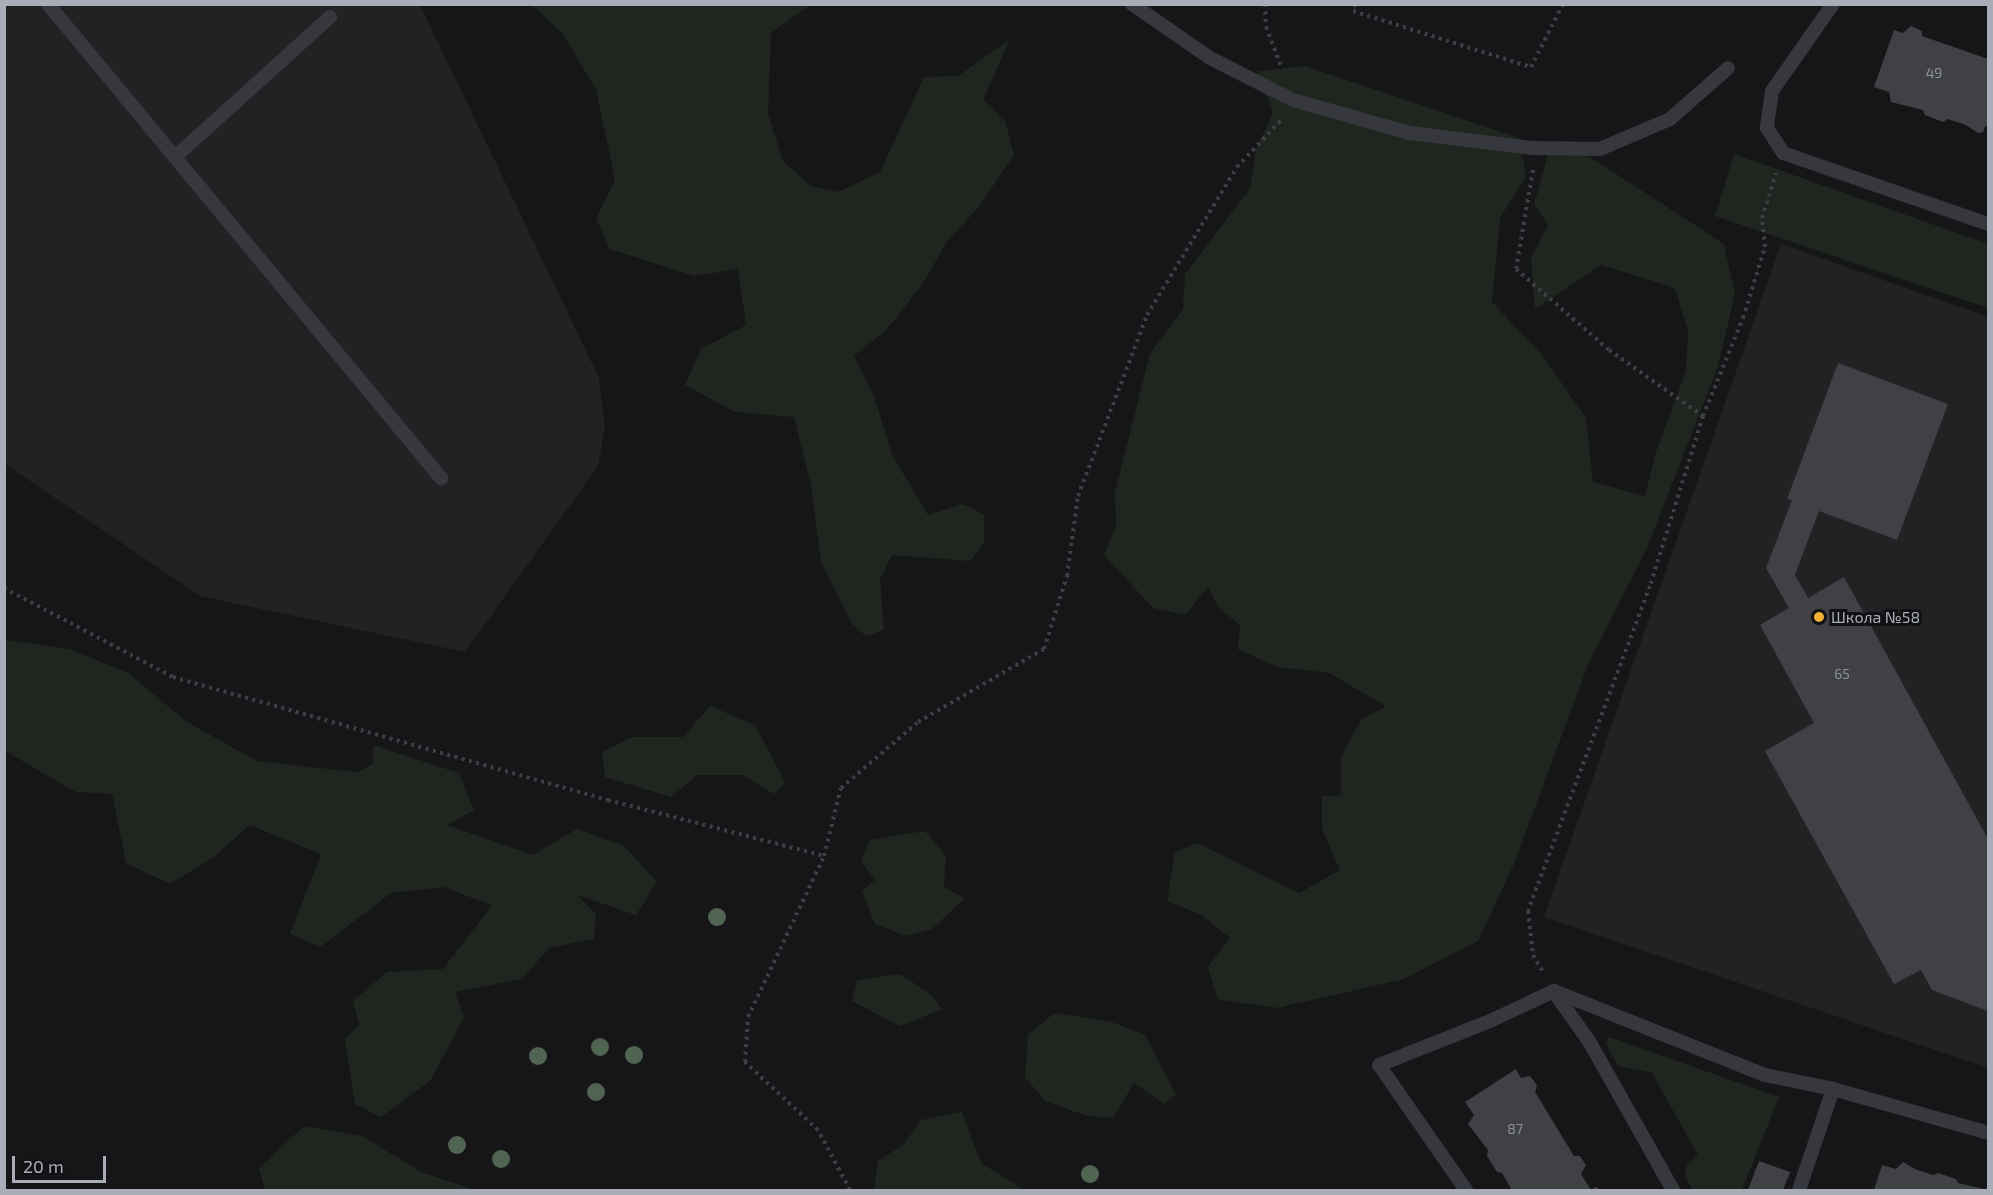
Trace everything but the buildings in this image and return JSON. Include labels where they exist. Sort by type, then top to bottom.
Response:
[{"type":"lane","points":[[48,4],[441,478]]},
{"type":"lane","points":[[1132,4],[1210,58],[1293,100],[1410,133],[1532,148],[1600,149],[1670,119],[1728,68]]},
{"type":"lane","points":[[1833,4],[1772,91],[1767,128],[1782,153],[1989,224]]},
{"type":"lane","points":[[175,157],[330,17]]},
{"type":"lane","points":[[1554,991],[1589,1041],[1674,1191]]},
{"type":"lane","points":[[1466,1191],[1379,1065],[1490,1021],[1554,991],[1765,1075],[1833,1089],[1989,1133]]},
{"type":"lane","points":[[1799,1191],[1833,1089]]},
{"type":"path","points":[[850,1191],[818,1130],[745,1062],[748,1017],[824,856],[841,788],[918,722],[1044,649],[1067,576],[1078,496],[1147,315],[1237,167],[1286,115],[1293,100],[1266,27],[1265,4]]},
{"type":"path","points":[[1354,4],[1353,11],[1531,67],[1563,4]]},
{"type":"path","points":[[1532,148],[1533,182],[1516,269],[1609,350],[1703,416]]},
{"type":"path","points":[[1554,991],[1533,955],[1528,911],[1650,586],[1703,416],[1743,318],[1765,247],[1762,218],[1782,153]]},
{"type":"path","points":[[4,588],[173,677],[608,800],[824,856]]},
{"type":"shaded area","points":[[4,5],[420,5],[599,378],[605,426],[598,466],[465,652],[200,596],[5,464]]},
{"type":"shaded area","points":[[532,5],[810,5],[771,33],[768,114],[783,161],[811,186],[838,192],[880,172],[924,77],[958,76],[1010,39],[983,100],[1005,120],[1014,155],[978,208],[947,241],[923,284],[886,330],[854,356],[874,396],[892,455],[928,515],[963,504],[984,515],[984,542],[970,561],[892,555],[880,579],[884,630],[866,636],[852,624],[821,561],[811,486],[794,417],[735,412],[685,385],[701,349],[746,325],[738,269],[694,276],[610,249],[596,219],[615,180],[596,89],[562,33]]},
{"type":"shaded area","points":[[1305,66],[1519,138],[1526,176],[1500,218],[1492,302],[1542,355],[1586,418],[1593,482],[1645,496],[1656,452],[1686,371],[1688,331],[1675,288],[1601,265],[1535,309],[1531,259],[1548,225],[1534,204],[1550,147],[1590,157],[1724,244],[1735,294],[1717,369],[1647,548],[1588,665],[1514,864],[1478,941],[1404,979],[1277,1008],[1218,1000],[1208,967],[1230,938],[1202,915],[1167,901],[1175,852],[1197,843],[1299,893],[1340,870],[1322,829],[1322,796],[1341,795],[1341,757],[1361,720],[1386,706],[1329,673],[1277,667],[1238,649],[1240,625],[1219,608],[1208,587],[1185,615],[1153,608],[1104,555],[1116,527],[1115,492],[1150,354],[1183,309],[1185,274],[1250,189],[1256,150],[1273,112],[1257,71]]},
{"type":"shaded area","points":[[1734,154],[1988,244],[1988,308],[1715,216]]},
{"type":"shaded area","name":"Школа №58","points":[[1781,244],[1988,317],[1988,1068],[1544,917]]},
{"type":"shaded area","points":[[5,640],[70,649],[128,673],[187,722],[257,761],[356,772],[373,764],[373,745],[459,773],[474,810],[447,825],[533,855],[577,829],[624,846],[657,882],[636,915],[577,895],[596,914],[594,939],[549,948],[522,979],[455,992],[464,1018],[430,1081],[381,1117],[355,1104],[345,1040],[359,1024],[353,1001],[387,972],[443,969],[492,905],[443,887],[391,893],[320,947],[290,934],[321,854],[250,825],[212,858],[170,884],[126,863],[112,794],[76,792],[5,751]]},
{"type":"shaded area","points":[[710,706],[755,725],[785,782],[774,794],[743,775],[697,775],[671,797],[605,777],[602,752],[632,737],[683,737]]},
{"type":"shaded area","points":[[925,831],[946,856],[944,887],[965,898],[932,929],[906,936],[875,924],[862,891],[875,880],[861,861],[869,840]]},
{"type":"shaded area","points":[[900,974],[929,993],[942,1009],[900,1026],[852,1001],[857,980]]},
{"type":"shaded area","points":[[1054,1013],[1109,1021],[1145,1035],[1176,1094],[1164,1104],[1134,1083],[1113,1118],[1087,1116],[1045,1101],[1025,1077],[1028,1035]]},
{"type":"shaded area","points":[[1609,1037],[1779,1097],[1742,1190],[1692,1190],[1685,1174],[1687,1165],[1698,1155],[1652,1073],[1618,1066],[1606,1044]]},
{"type":"shaded area","points":[[962,1112],[981,1163],[1024,1190],[874,1190],[878,1161],[904,1144],[921,1120]]},
{"type":"shaded area","points":[[304,1126],[362,1136],[421,1172],[475,1190],[265,1190],[259,1168]]},
{"type":"place","name":"Школа №58","points":[[1819,617]]}]
